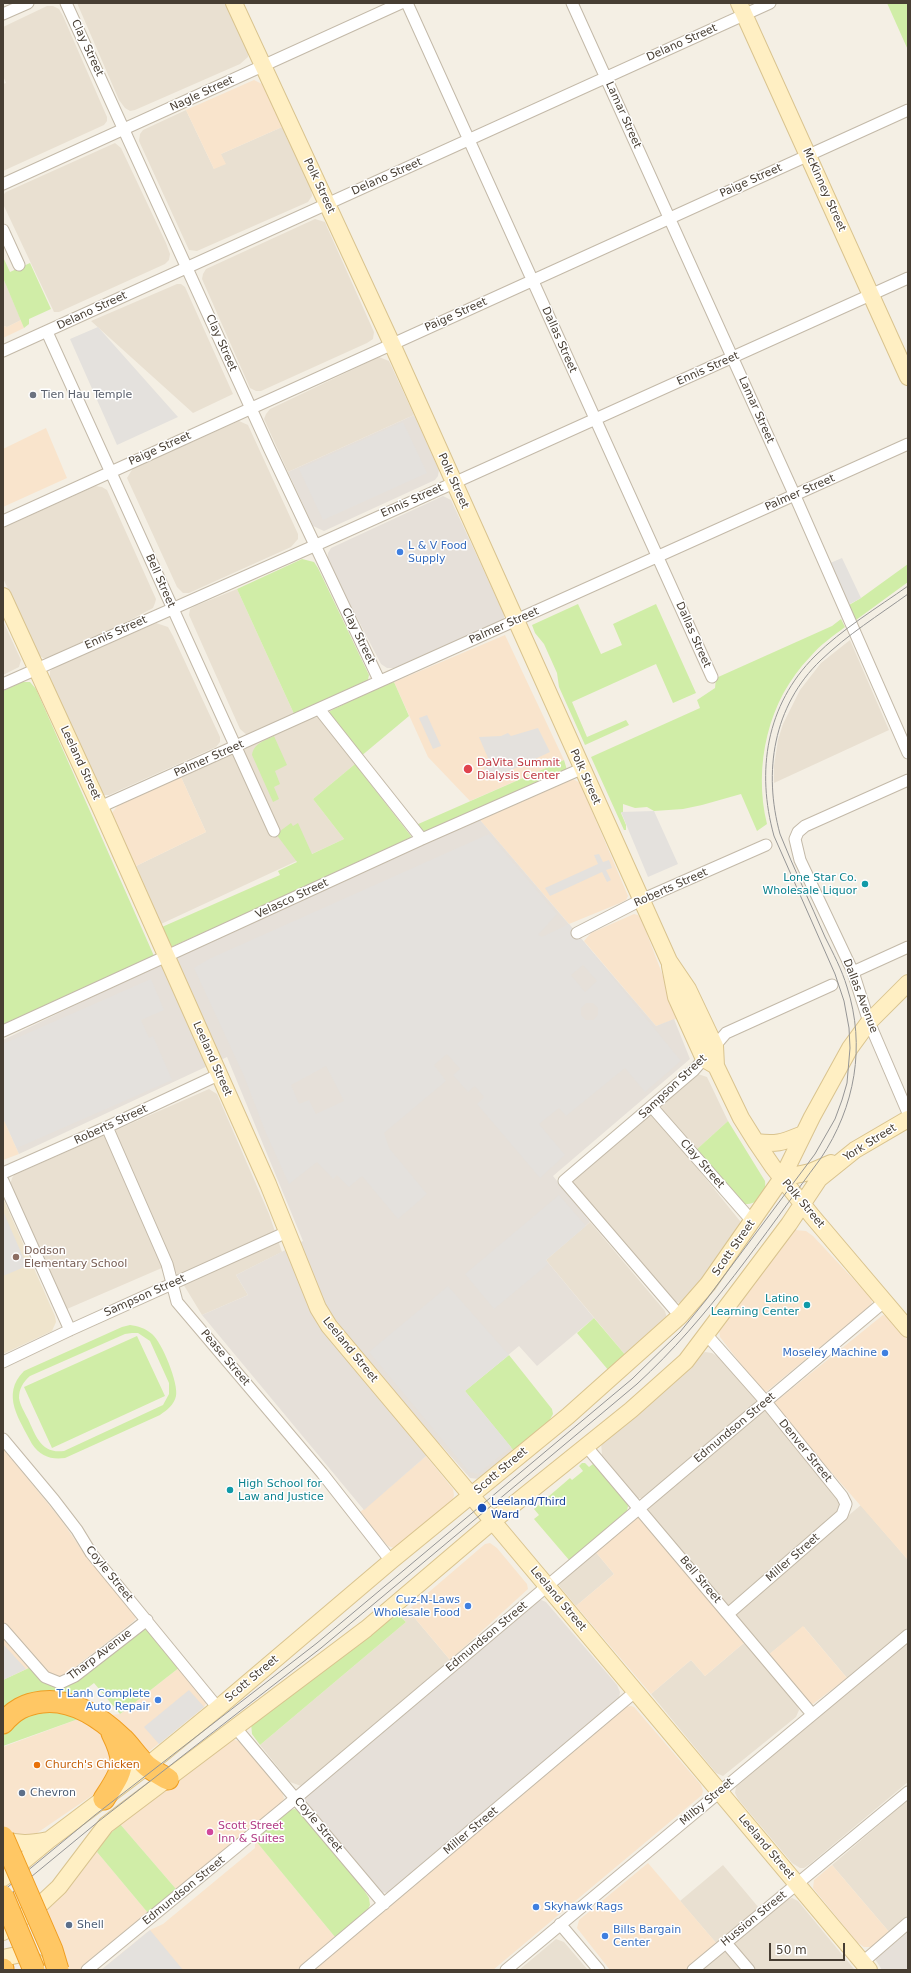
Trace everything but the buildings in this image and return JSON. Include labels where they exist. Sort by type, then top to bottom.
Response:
[{"type":"highway","points":[[5,1721],[19,1708],[33,1703],[51,1701],[71,1704],[94,1716],[109,1727],[123,1739],[147,1766],[168,1779]]},
{"type":"highway","points":[[104,1800],[122,1768],[122,1757],[109,1727]]},
{"type":"highway","points":[[3,1838],[52,1950],[58,1970]]},
{"type":"highway","points":[[3,1896],[34,1970]]},
{"type":"main road","name":"Polk Street","points":[[234,3],[392,344],[581,769],[669,961],[688,989],[715,1046],[710,1063]]},
{"type":"main road","name":"McKinney Street","points":[[742,9],[908,377]]},
{"type":"main road","name":"Leeland Street","points":[[3,596],[100,807],[166,956],[287,1232],[310,1292],[329,1326],[866,1966]]},
{"type":"main road","name":"Polk Street","points":[[669,961],[676,996],[710,1063],[756,1142],[802,1204],[908,1329]]},
{"type":"main road","name":"Scott Street","points":[[5,1870],[104,1800],[218,1708],[391,1561],[568,1416],[680,1316],[708,1284],[782,1178],[803,1134],[850,1048],[869,1022],[908,983]]},
{"type":"main road","name":"York Street","points":[[802,1204],[819,1179],[847,1156],[866,1143],[908,1119]]},
{"type":"main road","points":[[756,1142],[772,1144],[782,1143],[803,1134]]},
{"type":"main road","points":[[782,1178],[810,1172],[847,1156]]},
{"type":"main road","points":[[3,1932],[59,1887],[106,1825],[366,1629],[493,1521],[631,1410],[686,1360],[802,1204]]},
{"type":"main road","points":[[3,1838],[15,1844],[28,1844],[49,1840]]},
{"type":"main road","points":[[5,1870],[53,1970]]},
{"type":"main road","points":[[3,1958],[21,1954],[32,1958],[44,1970]]},
{"type":"street","points":[[3,14],[28,3]]},
{"type":"street","name":"Clay Street","points":[[66,3],[250,408],[314,546],[379,680]]},
{"type":"street","name":"Nagle Street","points":[[3,184],[401,3]]},
{"type":"street","name":"Dallas Street","points":[[406,3],[712,677]]},
{"type":"street","name":"Lamar Street","points":[[572,3],[795,496],[908,753]]},
{"type":"street","name":"Delano Street","points":[[3,351],[606,78],[742,9],[770,3]]},
{"type":"street","name":"Paige Street","points":[[3,520],[908,110]]},
{"type":"street","points":[[3,230],[19,265]]},
{"type":"street","name":"Ennis Street","points":[[3,684],[314,546],[908,278]]},
{"type":"street","name":"Bell Street","points":[[47,332],[274,831]]},
{"type":"street","name":"Palmer Street","points":[[100,807],[319,709],[379,680],[516,621],[908,444]]},
{"type":"street","points":[[319,709],[422,839]]},
{"type":"street","name":"Velasco Street","points":[[3,1031],[422,839],[581,769]]},
{"type":"street","name":"Dallas Avenue","points":[[908,780],[805,826],[796,835],[795,847],[853,972],[869,1022],[908,1113]]},
{"type":"street","name":"Roberts Street","points":[[577,933],[641,900],[766,845]]},
{"type":"street","points":[[853,972],[908,947]]},
{"type":"street","name":"Sampson Street","points":[[715,1046],[726,1033],[832,985]]},
{"type":"street","name":"Sampson Street","points":[[680,1316],[564,1181],[652,1107],[710,1063]]},
{"type":"street","name":"Roberts Street","points":[[3,1173],[107,1127],[218,1075]]},
{"type":"street","name":"Clay Street","points":[[652,1107],[752,1221]]},
{"type":"street","name":"Pease Street","points":[[107,1127],[167,1264],[177,1302],[322,1473],[391,1561]]},
{"type":"street","points":[[3,1181],[70,1330]]},
{"type":"street","name":"Sampson Street","points":[[3,1362],[172,1283],[287,1232]]},
{"type":"street","name":"Edmundson Street","points":[[87,1970],[296,1798],[885,1301]]},
{"type":"street","name":"Denver Street","points":[[705,1333],[766,1402],[842,1496]]},
{"type":"street","name":"Coyle Street","points":[[3,1439],[54,1500],[77,1530],[90,1552],[218,1708]]},
{"type":"street","name":"Bell Street","points":[[586,1446],[640,1508],[812,1714]]},
{"type":"street","name":"Miller Street","points":[[728,1614],[842,1515],[846,1504],[842,1496]]},
{"type":"street","name":"Tharp Avenue","points":[[3,1629],[45,1677],[60,1683],[75,1676],[146,1620]]},
{"type":"street","name":"Milby Street","points":[[506,1970],[908,1635]]},
{"type":"street","name":"Miller Street","points":[[305,1970],[636,1691]]},
{"type":"street","name":"Coyle Street","points":[[235,1727],[384,1904]]},
{"type":"street","name":"Hussion Street","points":[[693,1970],[908,1792]]},
{"type":"street","points":[[866,1966],[908,1923]]},
{"type":"street","points":[[560,1924],[599,1970]]},
{"type":"street","points":[[726,1943],[749,1970]]},
{"type":"shaded area","points":[[77,3],[226,3],[248,52],[248,57],[240,64],[130,111],[125,108],[119,100]]},
{"type":"shaded area","points":[[47,6],[53,6],[59,9],[63,16],[107,117],[107,121],[104,125],[3,171],[3,84],[6,83],[3,76],[3,27]]},
{"type":"shaded area","points":[[254,80],[264,85],[282,127],[221,154],[226,164],[214,169],[186,110]]},
{"type":"shaded area","points":[[186,110],[214,169],[221,154],[282,127],[311,189],[312,196],[308,202],[197,251],[189,250],[139,141],[140,134],[143,130]]},
{"type":"shaded area","points":[[115,143],[121,148],[166,243],[170,254],[169,260],[165,264],[59,312],[54,312],[3,204],[3,195],[6,192]]},
{"type":"shaded area","points":[[315,219],[325,222],[374,332],[373,339],[261,391],[256,391],[250,388],[202,279],[203,274],[206,269]]},
{"type":"shaded area","points":[[3,278],[21,320],[7,327],[3,326]]},
{"type":"shaded area","points":[[177,284],[181,284],[185,287],[233,394],[193,413],[91,321]]},
{"type":"shaded area","points":[[21,320],[24,328],[3,338],[3,326],[7,327]]},
{"type":"shaded area","points":[[98,327],[178,417],[117,445],[70,339]]},
{"type":"shaded area","points":[[379,357],[389,361],[414,415],[288,472],[264,419],[266,414],[270,409]]},
{"type":"shaded area","points":[[414,415],[439,470],[438,476],[435,480],[324,531],[313,526],[288,472]]},
{"type":"shaded area","points":[[239,421],[248,425],[298,534],[298,539],[291,547],[189,593],[183,593],[177,587],[127,478],[133,468]]},
{"type":"shaded area","points":[[403,422],[427,473],[323,520],[299,469]]},
{"type":"shaded area","points":[[46,428],[67,478],[3,507],[3,449]]},
{"type":"shaded area","points":[[95,486],[102,487],[107,490],[156,599],[155,603],[153,608],[115,628],[48,658],[43,658],[37,654],[3,578],[3,528]]},
{"type":"shaded area","points":[[443,496],[451,500],[504,614],[504,618],[501,622],[493,626],[394,668],[387,668],[381,664],[327,560],[328,553],[331,548]]},
{"type":"shaded area","points":[[842,558],[861,598],[848,605],[828,564]]},
{"type":"shaded area","points":[[237,589],[295,716],[255,734],[247,735],[240,729],[189,615],[190,609],[195,606]]},
{"type":"shaded area","points":[[3,621],[21,660],[19,667],[3,675]]},
{"type":"shaded area","points":[[156,623],[168,627],[173,636],[220,737],[220,742],[216,747],[109,795],[104,795],[99,790],[50,678],[50,671],[56,666]]},
{"type":"shaded area","points":[[505,635],[564,760],[470,801],[428,757],[394,682]]},
{"type":"shaded area","points":[[850,640],[889,730],[774,783],[774,766],[778,740],[783,724],[800,690],[821,663]]},
{"type":"shaded area","points":[[427,715],[441,746],[433,749],[419,718]]},
{"type":"shaded area","points":[[318,717],[355,764],[313,799],[344,839],[161,924],[136,866],[206,832],[181,777],[309,719]]},
{"type":"shaded area","points":[[538,728],[550,752],[490,780],[484,768],[491,765],[479,737],[501,736],[508,733],[511,736]]},
{"type":"shaded area","points":[[181,777],[206,832],[136,866],[111,814],[119,804]]},
{"type":"shaded area","points":[[573,779],[580,783],[628,896],[626,900],[620,903],[569,924],[480,820]]},
{"type":"shaded area","points":[[654,811],[678,864],[648,877],[621,812]]},
{"type":"shaded area","points":[[480,820],[656,1026],[674,1019],[690,1059],[553,1176],[590,1222],[546,1260],[594,1318],[537,1366],[519,1346],[465,1391],[514,1451],[479,1479],[470,1478],[440,1444],[364,1510],[202,1315],[248,1295],[236,1275],[303,1241],[227,1057],[19,1154],[3,1118],[3,1040],[247,922]]},
{"type":"shaded area","points":[[489,834],[557,914],[538,935],[542,937],[569,924],[681,1061],[645,1092],[625,1068],[566,1116],[559,1108],[539,1124],[565,1155],[540,1178],[477,1104],[484,1097],[475,1086],[468,1092],[453,1075],[460,1069],[447,1054],[434,1065],[446,1081],[384,1133],[389,1148],[427,1194],[398,1219],[362,1176],[349,1187],[337,1175],[333,1179],[317,1162],[289,1184],[266,1133],[244,1076],[194,968],[209,959]],"holes":[[[583,965],[597,981],[585,992],[571,975]],[[586,1003],[593,1003],[598,1008],[598,1015],[593,1020],[586,1020],[581,1015],[581,1008]],[[326,1066],[344,1101],[316,1114],[309,1100],[299,1104],[291,1085]]]},
{"type":"shaded area","points":[[599,854],[603,862],[609,860],[612,868],[606,870],[611,880],[607,882],[602,872],[550,896],[545,888],[598,864],[594,855]]},
{"type":"shaded area","points":[[634,914],[638,915],[642,921],[679,1018],[656,1026],[584,941],[591,933]]},
{"type":"shaded area","points":[[151,979],[164,1010],[141,1020],[149,1038],[153,1036],[172,1080],[17,1148],[3,1118],[3,1044]]},
{"type":"shaded area","points":[[698,1074],[707,1077],[728,1121],[696,1150],[663,1114],[661,1109],[662,1103]]},
{"type":"shaded area","points":[[209,1089],[217,1094],[269,1214],[282,1252],[236,1275],[248,1295],[202,1315],[171,1264],[67,1309],[10,1185],[12,1178],[14,1175]]},
{"type":"shaded area","points":[[648,1115],[656,1117],[740,1221],[740,1228],[687,1299],[679,1303],[672,1300],[572,1183],[572,1179]]},
{"type":"shaded area","points":[[3,1118],[19,1154],[3,1160]]},
{"type":"shaded area","points":[[559,1195],[586,1226],[546,1260],[548,1264],[494,1309],[465,1274]]},
{"type":"shaded area","name":"Dodson Elementary School","points":[[3,1198],[55,1316],[56,1322],[52,1331],[3,1354]]},
{"type":"shaded area","points":[[3,1211],[27,1266],[3,1276]]},
{"type":"shaded area","points":[[590,1222],[665,1311],[667,1318],[627,1357],[546,1260]]},
{"type":"shaded area","points":[[795,1230],[806,1231],[813,1236],[871,1298],[872,1302],[871,1305],[766,1392],[759,1388],[720,1337],[719,1329],[789,1233]]},
{"type":"shaded area","points":[[448,1286],[509,1355],[465,1391],[511,1447],[478,1474],[469,1472],[369,1352]]},
{"type":"shaded area","points":[[883,1315],[888,1317],[908,1340],[908,1560],[777,1410],[774,1403]]},
{"type":"shaded area","points":[[705,1352],[712,1353],[720,1358],[755,1396],[756,1401],[752,1407],[647,1495],[642,1498],[638,1498],[602,1455],[601,1442],[698,1355]]},
{"type":"shaded area","points":[[764,1410],[840,1502],[840,1508],[838,1514],[732,1605],[727,1606],[650,1514],[648,1508]]},
{"type":"shaded area","points":[[3,1448],[62,1521],[81,1549],[137,1616],[134,1621],[61,1678],[50,1677],[3,1622]]},
{"type":"shaded area","points":[[426,1456],[453,1489],[454,1495],[452,1502],[399,1547],[394,1548],[388,1546],[359,1513]]},
{"type":"shaded area","points":[[861,1505],[908,1560],[908,1628],[847,1678],[804,1627],[767,1656],[735,1616],[736,1610]]},
{"type":"shaded area","points":[[636,1516],[638,1516],[745,1642],[705,1676],[691,1660],[651,1694],[576,1606],[614,1574],[594,1550]]},
{"type":"shaded area","points":[[490,1543],[497,1548],[527,1584],[528,1589],[450,1660],[408,1610],[485,1544]]},
{"type":"shaded area","points":[[594,1550],[614,1574],[576,1606],[560,1587],[558,1581]]},
{"type":"shaded area","points":[[539,1599],[546,1602],[617,1685],[620,1692],[619,1698],[614,1705],[388,1893],[379,1892],[303,1799]]},
{"type":"shaded area","points":[[408,1610],[450,1660],[301,1786],[290,1782],[260,1745],[406,1622],[401,1616]]},
{"type":"shaded area","points":[[803,1626],[847,1678],[813,1704],[809,1703],[767,1656]]},
{"type":"shaded area","points":[[3,1633],[31,1667],[3,1680]]},
{"type":"shaded area","points":[[908,1639],[908,1782],[810,1864],[804,1868],[800,1868],[792,1863],[738,1799],[735,1793],[736,1787]]},
{"type":"shaded area","points":[[745,1642],[796,1703],[799,1710],[796,1717],[723,1776],[716,1773],[651,1694],[691,1660],[705,1676]]},
{"type":"shaded area","points":[[3,1644],[26,1669],[3,1680],[4,1651]]},
{"type":"shaded area","points":[[180,1667],[207,1702],[204,1707],[106,1786],[37,1833],[28,1837],[9,1836],[3,1826],[3,1747],[81,1718],[120,1714]]},
{"type":"shaded area","points":[[189,1690],[204,1707],[159,1744],[144,1727]]},
{"type":"shaded area","points":[[626,1707],[634,1707],[701,1785],[703,1791],[702,1795],[493,1970],[313,1970],[583,1741]]},
{"type":"shaded area","points":[[230,1739],[239,1741],[282,1790],[284,1799],[176,1889],[120,1824]]},
{"type":"shaded area","points":[[908,1800],[908,1917],[890,1933],[832,1865]]},
{"type":"shaded area","points":[[255,1840],[335,1937],[297,1970],[101,1970],[150,1930],[163,1924],[255,1848]]},
{"type":"shaded area","points":[[97,1852],[148,1913],[81,1970],[64,1970],[40,1918],[70,1887]]},
{"type":"shaded area","points":[[648,1863],[717,1944],[686,1970],[610,1970],[577,1928],[579,1920]]},
{"type":"shaded area","points":[[723,1865],[759,1908],[717,1944],[680,1901]]},
{"type":"shaded area","points":[[832,1865],[890,1933],[872,1947],[864,1947],[857,1942],[813,1888],[814,1880]]},
{"type":"shaded area","points":[[792,1898],[798,1901],[854,1969],[701,1970],[786,1900]]},
{"type":"shaded area","points":[[908,1928],[908,1970],[882,1970],[875,1959],[879,1953]]},
{"type":"shaded area","points":[[150,1930],[183,1970],[101,1970]]},
{"type":"shaded area","points":[[556,1939],[564,1942],[588,1970],[519,1970]]},
{"type":"green space","points":[[887,3],[908,3],[908,50]]},
{"type":"green space","points":[[3,257],[10,272],[30,263],[51,309],[29,319],[29,324],[24,328],[3,278]]},
{"type":"green space","points":[[302,559],[314,562],[318,568],[369,675],[368,680],[362,684],[295,716],[237,589]]},
{"type":"green space","points":[[908,564],[908,582],[856,620],[849,605]]},
{"type":"green space","points":[[578,604],[601,654],[622,645],[613,624],[656,604],[696,693],[673,703],[656,664],[572,702],[587,737],[626,720],[629,725],[585,745],[559,687],[557,673],[544,644],[535,633],[532,625]]},
{"type":"green space","points":[[841,619],[845,627],[810,657],[796,674],[774,713],[763,757],[763,802],[767,824],[757,831],[741,794],[683,809],[654,811],[647,807],[635,808],[623,804],[623,812],[621,813],[626,825],[626,830],[624,830],[591,757],[700,708],[697,700],[715,688],[716,678],[832,626]]},
{"type":"green space","points":[[22,682],[30,682],[36,689],[154,956],[3,1027],[3,691]]},
{"type":"green space","points":[[394,682],[409,716],[360,757],[328,715],[330,711],[381,686]]},
{"type":"green space","points":[[274,736],[287,765],[275,771],[280,784],[274,787],[279,799],[273,802],[252,755],[257,745]]},
{"type":"green space","points":[[564,760],[567,770],[423,833],[416,825]]},
{"type":"green space","points":[[355,764],[411,836],[410,840],[171,947],[162,927],[280,875],[278,871],[297,862],[276,834],[291,823],[293,826],[298,823],[312,854],[344,839],[313,799]]},
{"type":"green space","points":[[728,1121],[765,1181],[762,1195],[752,1203],[742,1204],[696,1150]]},
{"type":"green space","points":[[594,1318],[627,1357],[609,1371],[577,1333]]},
{"type":"green space","points":[[130,1325],[136,1326],[149,1332],[156,1338],[165,1354],[175,1382],[176,1396],[174,1402],[160,1415],[65,1458],[51,1458],[42,1454],[32,1444],[14,1408],[13,1389],[17,1380],[24,1371],[122,1327]],"holes":[[[138,1333],[150,1341],[169,1383],[169,1394],[163,1405],[64,1451],[50,1450],[45,1447],[37,1437],[19,1398],[25,1381],[30,1376],[125,1334]]]},
{"type":"green space","points":[[137,1336],[165,1396],[52,1448],[24,1387]]},
{"type":"green space","points":[[509,1355],[552,1409],[553,1414],[548,1423],[514,1451],[465,1391]]},
{"type":"green space","points":[[582,1463],[585,1463],[589,1467],[593,1464],[627,1502],[628,1506],[627,1511],[569,1560],[534,1519],[539,1515],[534,1509],[570,1478],[572,1480],[583,1471],[579,1466]]},
{"type":"green space","points":[[397,1613],[406,1622],[260,1745],[252,1734],[251,1723]]},
{"type":"green space","points":[[144,1625],[180,1667],[120,1714],[94,1683],[77,1696],[3,1711],[3,1680],[31,1667],[46,1683],[61,1687],[68,1686]]},
{"type":"green space","points":[[42,1708],[81,1718],[3,1746],[3,1734],[17,1718]]},
{"type":"green space","points":[[295,1809],[301,1813],[362,1887],[369,1898],[370,1905],[367,1911],[335,1937],[255,1840],[289,1810]]},
{"type":"green space","points":[[120,1824],[176,1889],[148,1913],[97,1852],[103,1841]]},
{"type":"tram line","points":[[3,1891],[95,1815],[317,1643],[632,1379],[680,1332],[706,1300],[815,1154],[835,1119],[847,1083],[850,1048],[849,1028],[844,1001],[835,974],[774,836],[766,787],[766,763],[769,740],[776,717],[785,696],[798,675],[815,656],[848,628],[908,586]]},
{"type":"tram line","points":[[3,1900],[99,1821],[321,1648],[637,1384],[663,1359],[712,1304],[821,1158],[833,1138],[849,1097],[854,1076],[856,1031],[853,1009],[843,974],[825,937],[780,834],[772,787],[776,741],[782,719],[792,698],[805,678],[821,660],[852,634],[908,594]]},
{"type":"place","name":"Tien Hau Temple","points":[[33,395]]},
{"type":"place","name":"L & V Food Supply","points":[[400,552]]},
{"type":"place","name":"DaVita Summit Dialysis Center","points":[[468,769]]},
{"type":"place","name":"Lone Star Co. Wholesale Liquor","points":[[865,884]]},
{"type":"place","name":"Dodson Elementary School","points":[[16,1257]]},
{"type":"place","name":"Latino Learning Center","points":[[807,1305]]},
{"type":"place","name":"Moseley Machine","points":[[885,1353]]},
{"type":"place","name":"High School for Law and Justice","points":[[230,1490]]},
{"type":"place","name":"Leeland/Third Ward","points":[[482,1508]]},
{"type":"place","name":"Cuz-N-Laws Wholesale Food","points":[[468,1606]]},
{"type":"place","name":"T Lanh Complete Auto Repair","points":[[158,1700]]},
{"type":"place","name":"Church's Chicken","points":[[37,1765]]},
{"type":"place","name":"Chevron","points":[[22,1793]]},
{"type":"place","name":"Scott Street Inn & Suites","points":[[210,1832]]},
{"type":"place","name":"Skyhawk Rags","points":[[536,1907]]},
{"type":"place","name":"Shell","points":[[69,1925]]},
{"type":"place","name":"Bills Bargain Center","points":[[605,1936]]}]
